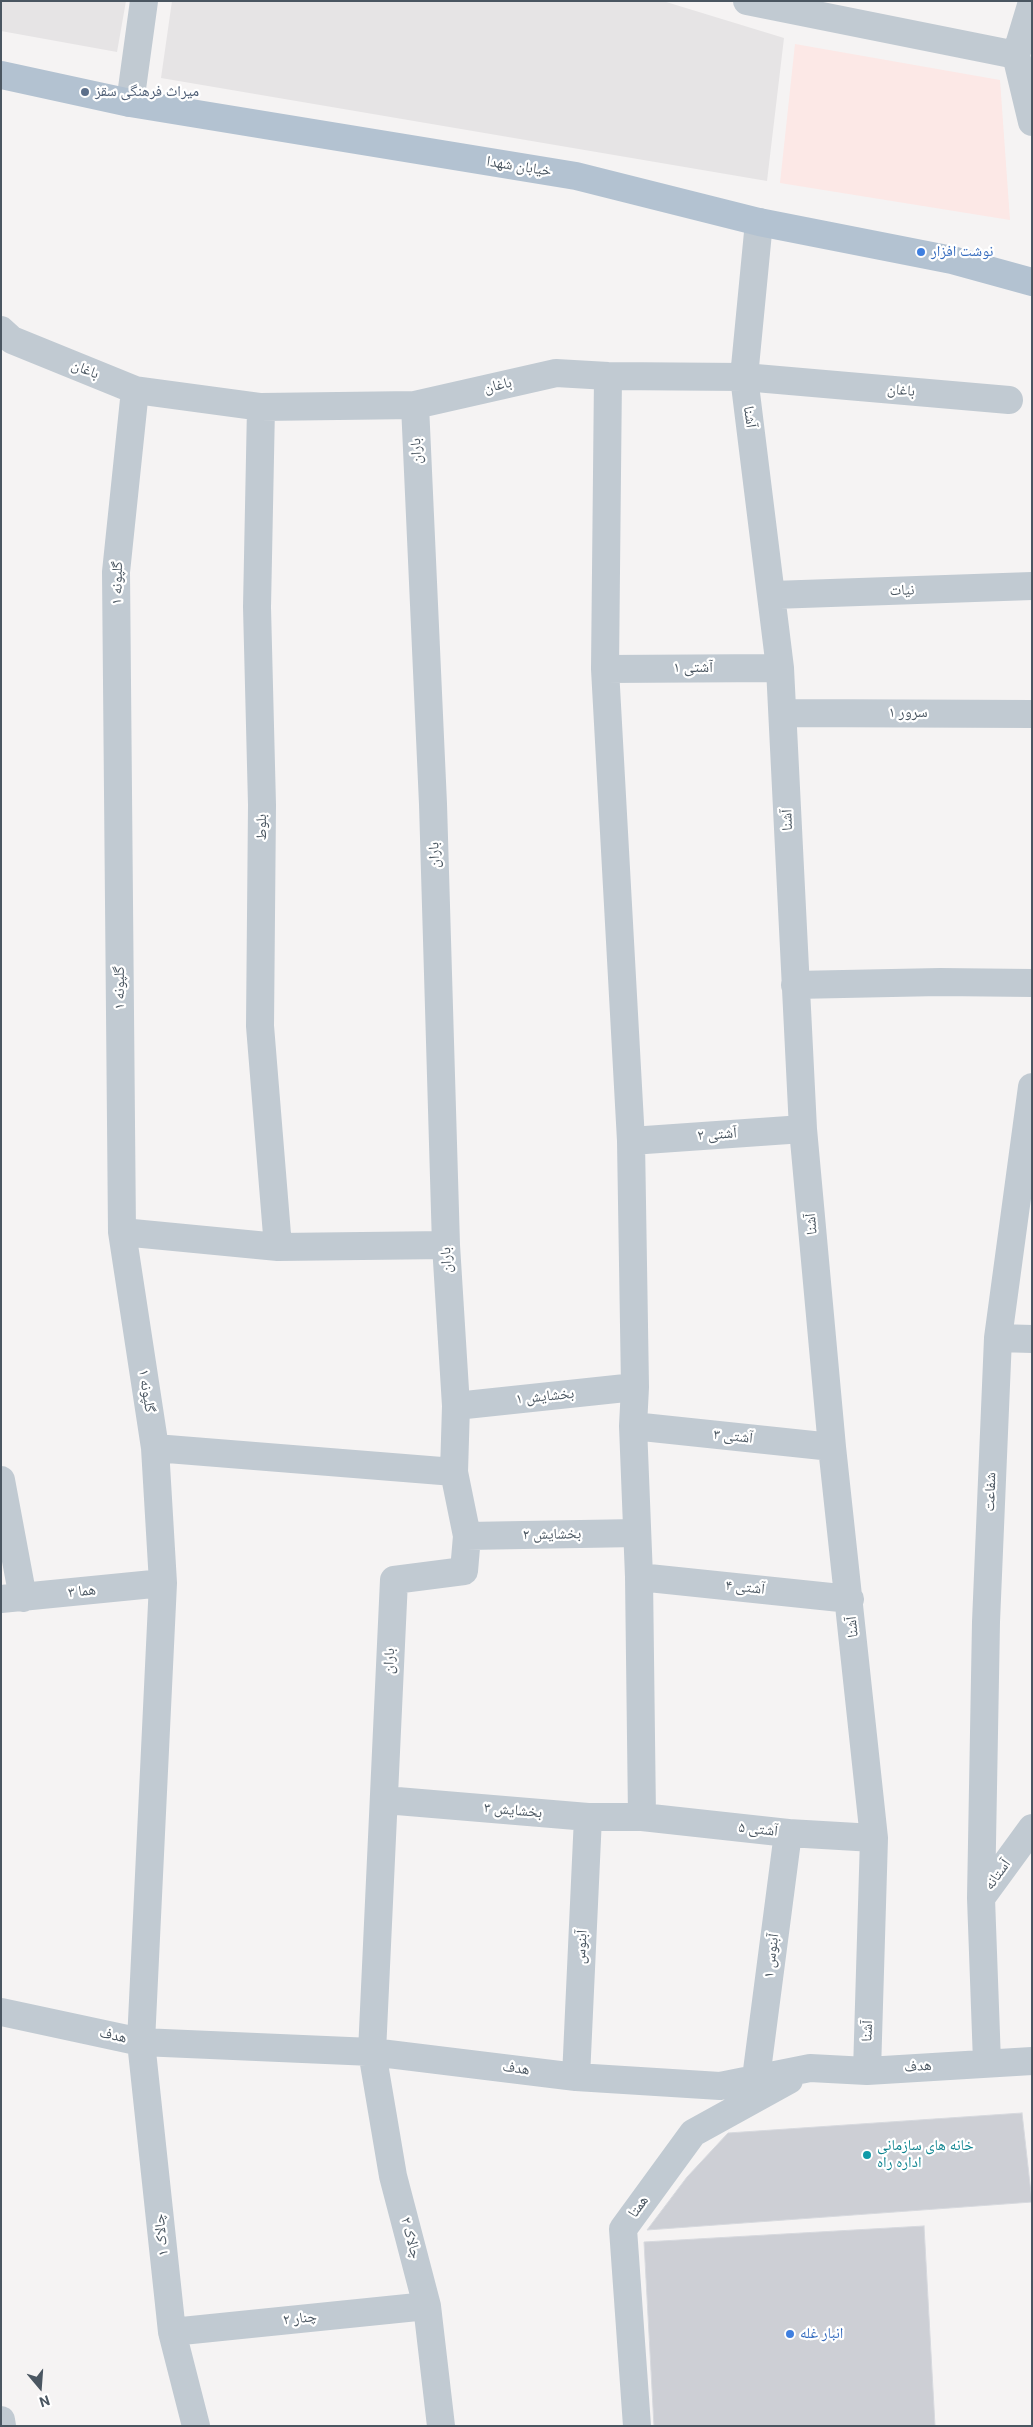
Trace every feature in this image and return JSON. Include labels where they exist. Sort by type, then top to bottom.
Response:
[{"type":"main road","name":"خیابان شهدا","points":[[1,75],[130,103],[576,176],[759,222],[952,260],[1032,282]]},
{"type":"street","points":[[130,103],[144,1]]},
{"type":"street","points":[[751,2],[1016,55]]},
{"type":"street","points":[[1032,2],[1016,55],[1032,122]]},
{"type":"street","name":"آشنا","points":[[759,222],[744,377],[773,595],[780,668],[784,713],[803,1129],[832,1447],[850,1599],[874,1838],[867,2071]]},
{"type":"street","name":"باغان","points":[[1,330],[12,340],[134,390],[261,406],[415,405],[556,373],[608,376],[744,377],[1009,400]]},
{"type":"street","points":[[608,376],[606,668],[631,1141],[635,1387],[633,1426],[639,1577],[642,1817]]},
{"type":"street","name":"گلپونه ۱","points":[[134,390],[116,572],[122,1232],[155,1448],[163,1583]]},
{"type":"street","name":"باران","points":[[372,2052],[394,1580],[464,1571],[467,1536],[454,1472],[456,1406],[446,1245],[434,813],[415,405]]},
{"type":"street","name":"بلوط","points":[[261,406],[257,607],[262,805],[260,1026],[278,1248]]},
{"type":"street","name":"نیات","points":[[773,595],[1032,586]]},
{"type":"street","name":"آشتی ۱","points":[[606,668],[780,668]]},
{"type":"street","name":"سرور ۱","points":[[784,713],[1032,714]]},
{"type":"street","points":[[795,985],[940,982],[1032,983]]},
{"type":"street","name":"شفاعت","points":[[987,2062],[981,1898],[986,1622],[998,1338],[1032,1087]]},
{"type":"street","name":"آشتی ۲","points":[[631,1141],[803,1129]]},
{"type":"street","points":[[122,1232],[278,1248],[446,1245]]},
{"type":"street","points":[[998,1338],[1032,1340]]},
{"type":"street","name":"بخشایش ۱","points":[[456,1406],[635,1387]]},
{"type":"street","name":"آشتی ۳","points":[[633,1426],[832,1447]]},
{"type":"street","points":[[155,1448],[454,1472]]},
{"type":"street","points":[[1,1480],[12,1598]]},
{"type":"street","name":"بخشایش ۲","points":[[467,1536],[637,1533]]},
{"type":"street","name":"آشتی ۴","points":[[639,1577],[850,1599]]},
{"type":"street","name":"هما ۳","points":[[12,1598],[163,1583]]},
{"type":"street","name":"چالاک ۱","points":[[163,1583],[141,2042],[172,2332],[196,2426]]},
{"type":"street","name":"بخشایش ۳","points":[[384,1800],[588,1818],[642,1817]]},
{"type":"street","name":"آشتی ۵","points":[[642,1817],[788,1833],[874,1838]]},
{"type":"street","name":"آبنوس","points":[[576,2077],[588,1818]]},
{"type":"street","name":"آستانه","points":[[981,1898],[1032,1828]]},
{"type":"street","name":"آبنوس ۱","points":[[756,2078],[788,1833]]},
{"type":"street","name":"هدف","points":[[1,2012],[141,2042],[372,2052],[576,2077],[720,2086],[810,2068],[867,2071],[987,2062],[1032,2061]]},
{"type":"street","name":"چالاک ۲","points":[[372,2052],[393,2176],[428,2306],[434,2425]]},
{"type":"street","name":"همتا","points":[[637,2426],[623,2229],[693,2134],[810,2068]]},
{"type":"street","name":"چنار ۲","points":[[172,2332],[428,2306]]},
{"type":"street","points":[[1,2420],[2,2426]]},
{"type":"shaded area","points":[[1,1],[126,1],[117,52],[1,31]]},
{"type":"shaded area","points":[[172,1],[663,1],[784,38],[767,181],[161,78]]},
{"type":"shaded area","points":[[795,44],[1000,80],[1010,220],[780,183]]},
{"type":"building","name":"خانه های سازمانی اداره راه","points":[[1022,2113],[1032,2202],[647,2230],[687,2177],[728,2133]]},
{"type":"building","name":"انبار غله","points":[[924,2226],[935,2426],[654,2426],[644,2242]]},
{"type":"place","name":"میراث فرهنگی سقز","points":[[85,92]]},
{"type":"place","name":"نوشت افزار","points":[[921,252]]},
{"type":"place","name":"خانه های سازمانی اداره راه","points":[[867,2155]]},
{"type":"place","name":"انبار غله","points":[[790,2334]]}]
